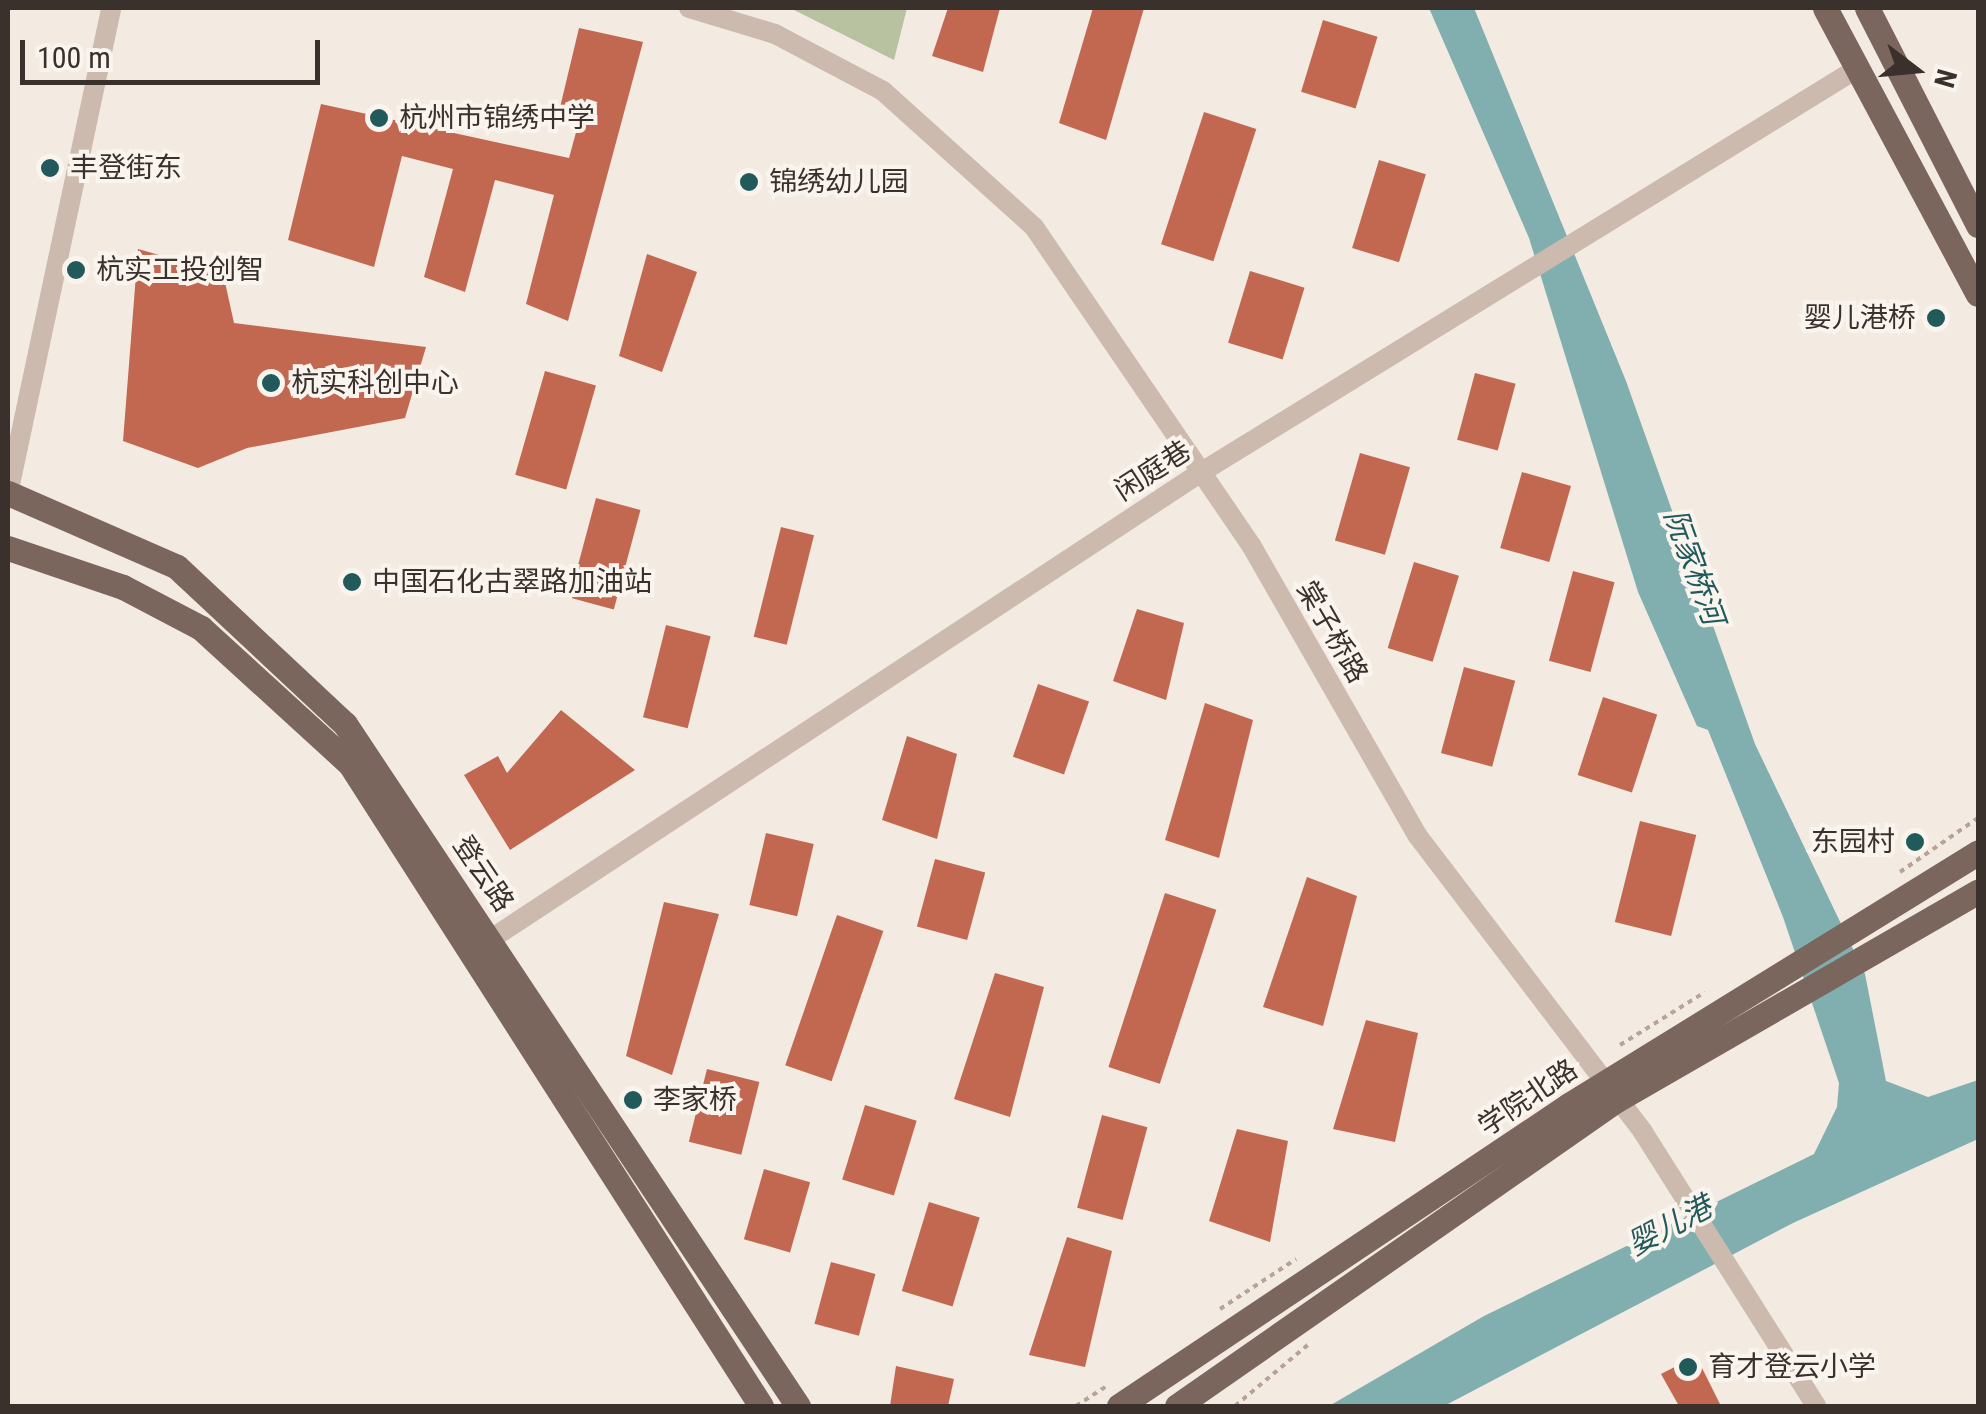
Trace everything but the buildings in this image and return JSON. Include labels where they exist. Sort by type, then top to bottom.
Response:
[{"type":"main road","points":[[1826,8],[1978,294]]},
{"type":"main road","points":[[1867,8],[1978,225]]},
{"type":"main road","name":"登云路","points":[[8,494],[176,567],[283,660],[346,724],[798,1406]]},
{"type":"main road","name":"登云路","points":[[8,548],[122,587],[201,628],[350,764],[760,1406]]},
{"type":"main road","name":"学院北路","points":[[1177,1406],[1766,982],[1874,920],[1978,852]]},
{"type":"main road","name":"学院北路","points":[[1119,1406],[1609,1092],[1774,1007],[1978,891]]},
{"type":"street","points":[[8,494],[110,8]]},
{"type":"street","name":"棠子桥路","points":[[689,8],[775,34],[883,91],[945,139],[1034,227],[1200,472],[1417,835],[1689,1199],[1816,1406]]},
{"type":"street","name":"闲庭巷","points":[[491,939],[1200,472],[1858,68]]},
{"type":"path","points":[[1895,876],[1978,818]]},
{"type":"green space","points":[[790,8],[907,8],[894,60]]},
{"type":"water","name":"婴儿港","points":[[1429,8],[1474,8],[1626,381],[1755,744],[1865,974],[1886,1081],[1928,1097],[1978,1080],[1978,1139],[1793,1223],[1444,1406],[1329,1406],[1484,1316],[1814,1154],[1837,1107],[1839,1083],[1783,917],[1708,730],[1697,726],[1638,592],[1529,238]]},
{"type":"place","name":"杭州市锦绣中学","points":[[379,118]]},
{"type":"place","name":"丰登街东","points":[[50,168]]},
{"type":"place","name":"锦绣幼儿园","points":[[749,182]]},
{"type":"place","name":"杭实工投创智","points":[[76,270]]},
{"type":"place","name":"婴儿港桥","points":[[1936,318]]},
{"type":"place","name":"杭实科创中心","points":[[271,383]]},
{"type":"place","name":"中国石化古翠路加油站","points":[[352,582]]},
{"type":"place","name":"东园村","points":[[1915,842]]},
{"type":"place","name":"李家桥","points":[[633,1100]]},
{"type":"place","name":"育才登云小学","points":[[1688,1367]]},
{"type":"water label","name":"阮家桥河","points":[[1694,567]]}]
